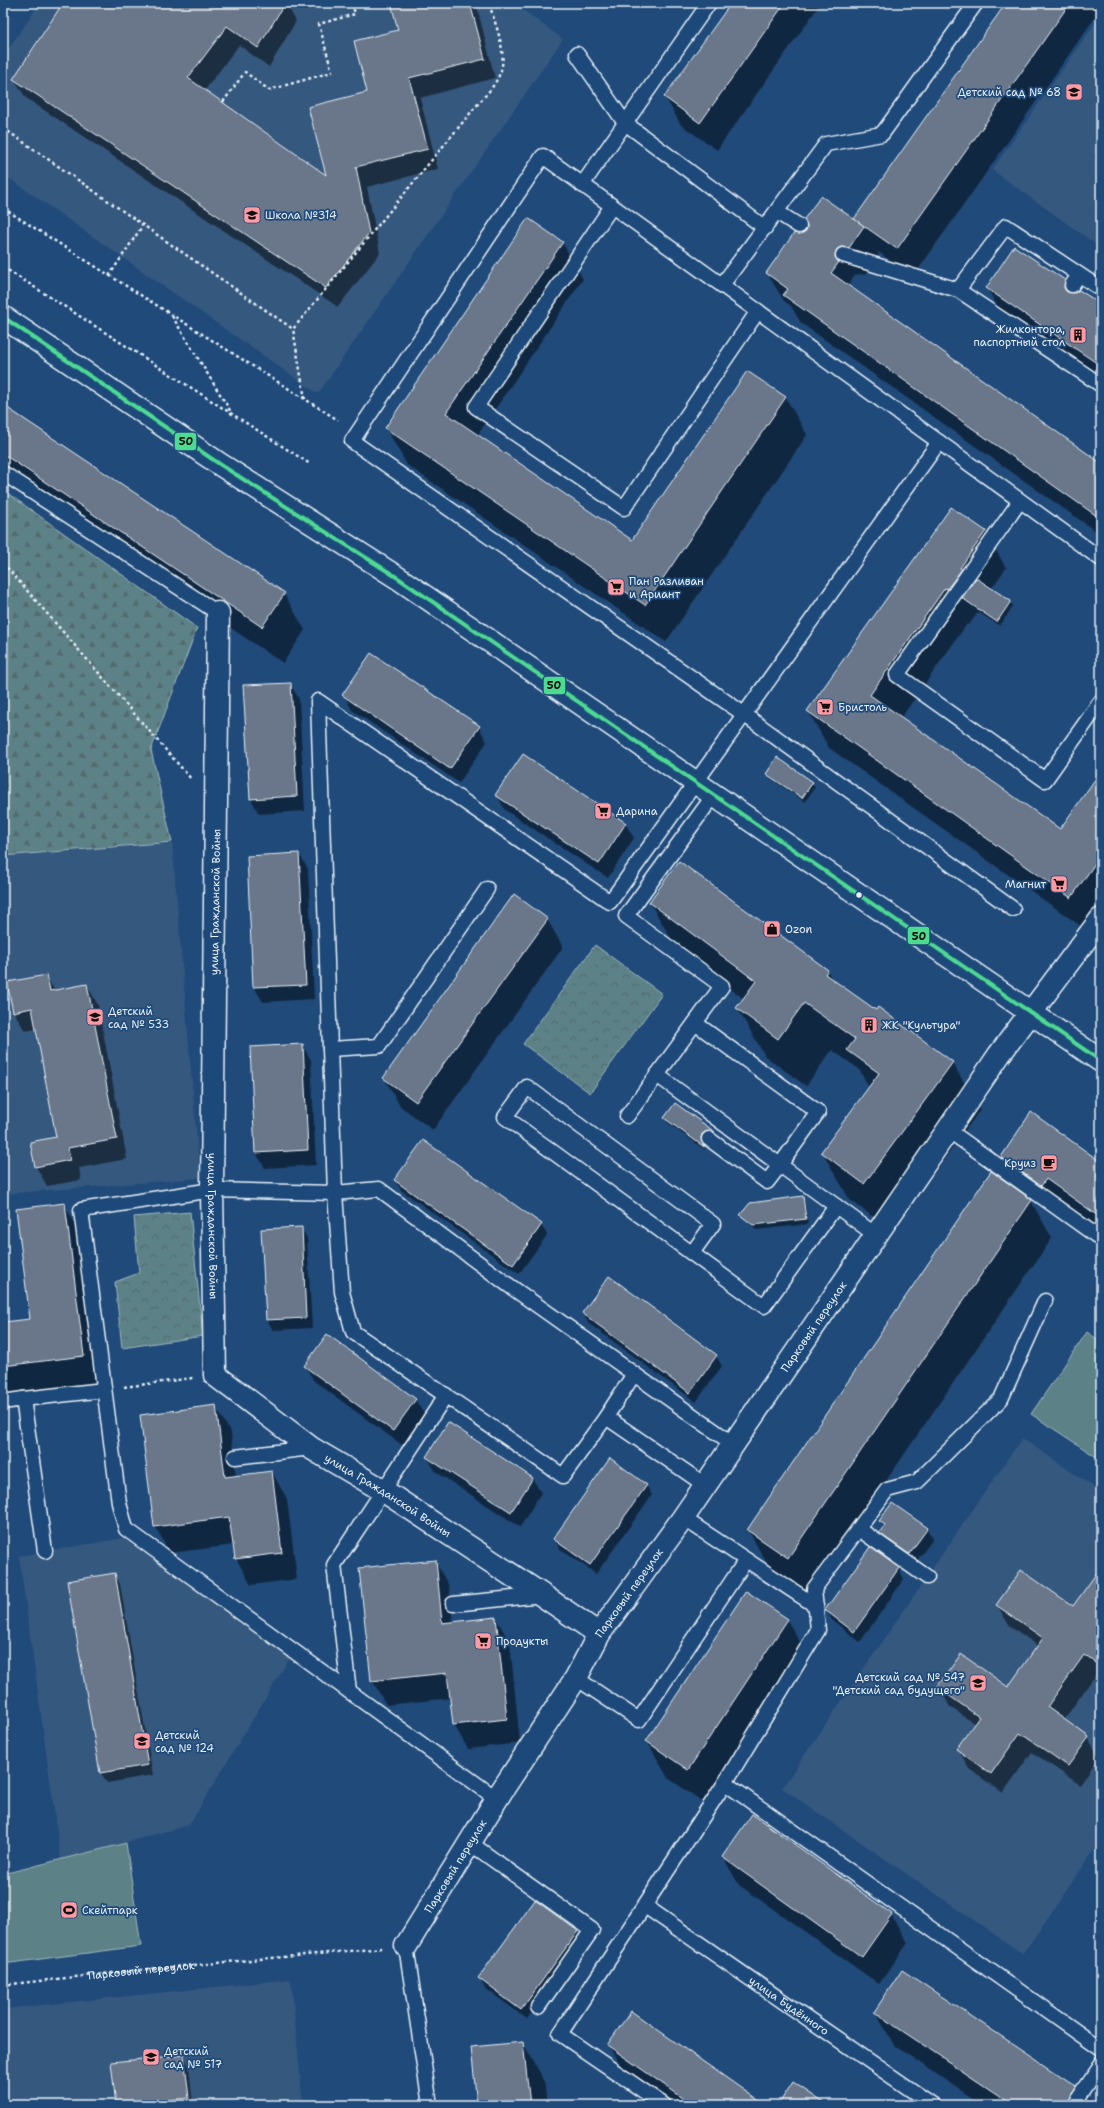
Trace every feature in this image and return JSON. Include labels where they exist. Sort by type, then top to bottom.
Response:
[{"type":"street","points":[[3,317],[221,465],[398,578],[1101,1061]]},
{"type":"street","name":"улица Гражданской Войны","points":[[218,613],[212,1190],[215,1375],[311,1448],[384,1491],[599,1634]]},
{"type":"street","name":"Парковый переулок","points":[[406,1946],[497,1799],[576,1678],[599,1634],[683,1518],[877,1236],[999,1055],[1101,919]]},
{"type":"lane","points":[[582,185],[708,3]]},
{"type":"lane","points":[[722,285],[826,144],[882,134],[976,3]]},
{"type":"lane","points":[[577,54],[625,123],[765,228]]},
{"type":"lane","points":[[1013,908],[745,715],[352,441],[543,156],[1101,559]]},
{"type":"lane","points":[[612,206],[476,407],[624,508],[758,311]]},
{"type":"lane","points":[[777,212],[799,226]]},
{"type":"lane","points":[[958,290],[1006,226],[1076,280],[1101,289]]},
{"type":"lane","points":[[843,255],[958,290],[1101,385]]},
{"type":"lane","points":[[627,1116],[722,986],[626,916],[705,789],[745,715],[939,442]]},
{"type":"lane","points":[[3,473],[218,613]]},
{"type":"lane","points":[[1020,501],[897,675],[1045,780],[1101,701]]},
{"type":"lane","points":[[634,1374],[606,1417],[563,1476],[353,1332],[342,1292],[335,1192],[318,701],[610,902],[705,789]]},
{"type":"lane","points":[[330,1049],[379,1046],[487,889]]},
{"type":"lane","points":[[695,1023],[818,1112],[768,1182],[709,1139]]},
{"type":"lane","points":[[657,1075],[877,1236]]},
{"type":"lane","points":[[692,1253],[713,1224],[527,1087],[505,1117],[764,1306],[836,1206]]},
{"type":"lane","points":[[948,1130],[1101,1239]]},
{"type":"lane","points":[[497,1799],[126,1529],[119,1503],[81,1210],[212,1190],[335,1192],[379,1189],[507,1284],[733,1444]]},
{"type":"lane","points":[[664,2105],[560,2034],[725,1783],[818,1630],[814,1589],[887,1490],[917,1482],[1001,1399],[1045,1301]]},
{"type":"lane","points":[[3,1402],[104,1390]]},
{"type":"lane","points":[[349,1691],[334,1566],[446,1396]]},
{"type":"lane","points":[[23,1399],[45,1551]]},
{"type":"lane","points":[[606,1417],[705,1485]]},
{"type":"lane","points":[[235,1457],[311,1448]]},
{"type":"lane","points":[[683,1518],[816,1606]]},
{"type":"lane","points":[[859,1528],[927,1577]]},
{"type":"lane","points":[[576,1678],[639,1720],[746,1560]]},
{"type":"lane","points":[[453,1604],[542,1595]]},
{"type":"lane","points":[[725,1783],[1101,2050]]},
{"type":"lane","points":[[470,1843],[592,1930],[538,2007]]},
{"type":"lane","name":"улица Будённого","points":[[645,1906],[933,2105]]},
{"type":"lane","points":[[406,1946],[430,2105]]},
{"type":"lane","points":[[1073,2105],[1101,2064]]},
{"type":"path","points":[[223,102],[245,72],[269,90],[332,72],[319,24],[355,14],[352,3]]},
{"type":"path","points":[[293,329],[472,111],[499,75],[502,65],[502,54],[489,3]]},
{"type":"path","points":[[3,128],[293,329],[305,399]]},
{"type":"path","points":[[3,208],[338,420]]},
{"type":"path","points":[[109,276],[143,225]]},
{"type":"path","points":[[3,267],[310,464]]},
{"type":"path","points":[[170,314],[232,414]]},
{"type":"path","points":[[3,563],[216,808]]},
{"type":"path","points":[[104,1390],[215,1375]]},
{"type":"path","name":"Парковый переулок","points":[[3,1985],[139,1970],[406,1946]]},
{"type":"shaded area","name":"Школа №314","points":[[40,3],[513,3],[563,39],[318,394],[3,174],[3,57]]},
{"type":"shaded area","name":"Детский сад № 68","points":[[1101,15],[1101,248],[992,170]]},
{"type":"shaded area","name":"Детский сад № 533","points":[[172,842],[200,1178],[3,1194],[3,856]]},
{"type":"shaded area","name":"Детский сад № 547 \"Детский сад будущего\"","points":[[1022,1438],[1101,1492],[1101,1840],[1023,1954],[782,1788]]},
{"type":"shaded area","name":"Детский сад № 124","points":[[123,1538],[291,1656],[189,1825],[61,1860],[19,1556]]},
{"type":"shaded area","name":"Детский сад № 517","points":[[291,1979],[303,2105],[3,2105],[3,2009]]},
{"type":"green space","points":[[3,490],[197,628],[151,750],[172,842],[3,856]]},
{"type":"green space","points":[[595,945],[662,994],[590,1093],[523,1044]]},
{"type":"green space","points":[[190,1212],[203,1336],[122,1348],[115,1282],[139,1273],[134,1217]]},
{"type":"green space","points":[[1087,1332],[1101,1342],[1101,1460],[1031,1414]]},
{"type":"green space","name":"Скейтпарк","points":[[126,1843],[141,1946],[3,1964],[3,1874]]},
{"type":"building","points":[[63,3],[285,3],[258,48],[227,26],[188,78],[326,175],[308,107],[367,92],[354,41],[398,30],[391,3],[470,3],[485,59],[409,78],[428,149],[356,167],[369,233],[326,288],[13,79]]},
{"type":"building","points":[[731,3],[785,3],[700,123],[664,97]]},
{"type":"building","points":[[1006,3],[1070,3],[897,249],[854,219]]},
{"type":"building","points":[[821,196],[864,226],[849,248],[841,247],[837,249],[835,257],[839,262],[831,273],[1101,463],[1101,519],[783,295],[788,289],[766,273],[794,233],[799,234],[806,231],[807,226],[804,219]]},
{"type":"building","points":[[528,218],[563,242],[446,413],[632,540],[747,371],[786,397],[645,605],[385,428]]},
{"type":"building","name":"Жилконтора, паспортный стол","points":[[1014,246],[1065,280],[1064,288],[1067,292],[1075,293],[1079,290],[1101,304],[1101,366],[986,288]]},
{"type":"building","points":[[3,405],[285,593],[262,627],[3,454]]},
{"type":"building","points":[[951,507],[986,531],[960,568],[962,569],[947,589],[945,588],[870,695],[1060,829],[1101,771],[1101,855],[1071,898],[807,711]]},
{"type":"building","points":[[976,578],[1011,601],[997,622],[962,598]]},
{"type":"building","points":[[371,653],[480,726],[450,769],[342,695]]},
{"type":"building","points":[[291,683],[297,796],[250,799],[243,685]]},
{"type":"building","points":[[523,754],[626,823],[599,864],[495,795]]},
{"type":"building","points":[[777,757],[813,782],[802,798],[766,774]]},
{"type":"building","points":[[299,853],[306,985],[253,987],[247,856]]},
{"type":"building","name":"ЖК \"Культура\"","points":[[679,861],[828,970],[825,974],[876,1010],[878,1007],[953,1062],[864,1184],[821,1152],[879,1073],[847,1050],[855,1039],[804,1003],[778,1039],[736,1008],[756,981],[649,902]]},
{"type":"building","points":[[514,894],[548,919],[416,1102],[383,1078]]},
{"type":"building","points":[[47,975],[50,991],[87,984],[117,1139],[68,1148],[70,1160],[35,1167],[30,1142],[56,1137],[32,1008],[13,1012],[7,982]]},
{"type":"building","points":[[303,1044],[308,1150],[255,1153],[250,1047]]},
{"type":"building","points":[[675,1103],[715,1132],[710,1131],[702,1134],[701,1138],[704,1147],[664,1118]]},
{"type":"building","points":[[1031,1112],[1101,1162],[1101,1218],[1046,1179],[1041,1186],[1001,1157]]},
{"type":"building","points":[[423,1140],[542,1224],[513,1265],[394,1180]]},
{"type":"building","points":[[991,1171],[1032,1200],[788,1558],[747,1530]]},
{"type":"building","points":[[803,1196],[806,1219],[753,1225],[740,1215],[750,1203]]},
{"type":"building","points":[[65,1203],[84,1356],[3,1366],[3,1322],[30,1319],[16,1209]]},
{"type":"building","points":[[302,1227],[306,1318],[266,1320],[261,1229]]},
{"type":"building","points":[[609,1276],[717,1355],[690,1393],[582,1313]]},
{"type":"building","points":[[327,1334],[416,1399],[393,1431],[304,1366]]},
{"type":"building","points":[[216,1405],[225,1477],[272,1471],[282,1553],[235,1559],[229,1517],[154,1527],[140,1415]]},
{"type":"building","points":[[448,1422],[533,1478],[511,1512],[426,1457]]},
{"type":"building","points":[[610,1458],[647,1485],[590,1565],[553,1539]]},
{"type":"building","points":[[892,1503],[928,1528],[909,1554],[879,1533],[885,1525],[879,1521]]},
{"type":"building","points":[[870,1547],[899,1568],[854,1632],[825,1610]]},
{"type":"building","points":[[436,1560],[442,1623],[496,1617],[507,1719],[453,1725],[447,1673],[371,1681],[359,1568]]},
{"type":"building","points":[[1101,1567],[1101,1667],[1084,1655],[1047,1707],[1089,1737],[1068,1766],[1020,1733],[991,1774],[956,1749],[979,1717],[937,1687],[961,1654],[1008,1687],[1043,1638],[996,1605],[1021,1570],[1073,1606]]},
{"type":"building","points":[[115,1573],[148,1765],[100,1773],[67,1581]]},
{"type":"building","points":[[746,1591],[788,1619],[688,1770],[646,1741]]},
{"type":"building","points":[[752,1814],[892,1914],[862,1957],[722,1857]]},
{"type":"building","points":[[535,1900],[578,1931],[521,2010],[478,1978]]},
{"type":"building","points":[[902,1970],[1076,2086],[1065,2105],[1013,2105],[874,2012]]},
{"type":"building","points":[[631,2011],[765,2105],[693,2105],[607,2045]]},
{"type":"building","points":[[523,2042],[530,2105],[477,2105],[471,2047]]},
{"type":"building","points":[[184,2055],[189,2098],[147,2102],[148,2105],[116,2105],[111,2062]]},
{"type":"building","points":[[793,2082],[827,2105],[778,2105]]},
{"type":"transit line","name":"50","points":[[3,317],[221,465],[398,578],[1101,1061]]},
{"type":"place","name":"Детский сад № 68","points":[[1074,92]]},
{"type":"place","name":"Школа №314","points":[[252,215]]},
{"type":"place","name":"Жилконтора, паспортный стол","points":[[1078,335]]},
{"type":"place","name":"Пан Разливан и Ариант","points":[[616,587]]},
{"type":"place","name":"Бристоль","points":[[825,707]]},
{"type":"place","name":"Дарина","points":[[603,811]]},
{"type":"place","name":"Магнит","points":[[1059,884]]},
{"type":"place","name":"Ozon","points":[[772,929]]},
{"type":"place","name":"Детский сад № 533","points":[[95,1017]]},
{"type":"place","name":"ЖК \"Культура\"","points":[[869,1025]]},
{"type":"place","name":"Круиз","points":[[1049,1163]]},
{"type":"place","name":"Продукты","points":[[483,1641]]},
{"type":"place","name":"Детский сад № 547 \"Детский сад будущего\"","points":[[978,1683]]},
{"type":"place","name":"Детский сад № 124","points":[[142,1741]]},
{"type":"place","name":"Скейтпарк","points":[[69,1910]]},
{"type":"place","name":"Детский сад № 517","points":[[151,2057]]}]
